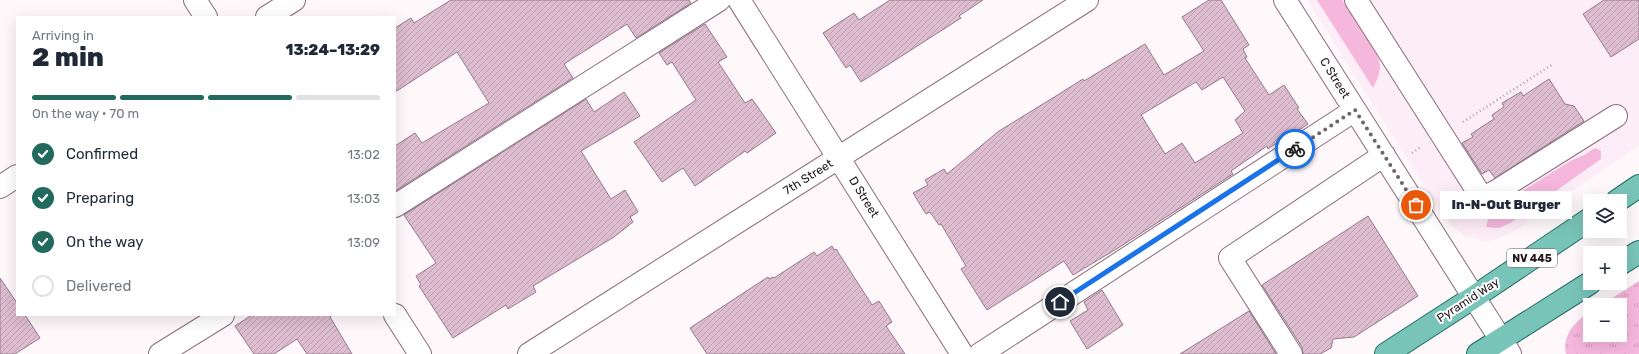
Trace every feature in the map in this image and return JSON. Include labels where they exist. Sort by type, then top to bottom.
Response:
[{"type":"main road","points":[[1627,194],[1639,186]]},
{"type":"main road","name":"Pyramid Way","points":[[1386,354],[1583,224]]},
{"type":"main road","points":[[1627,260],[1639,252]]},
{"type":"main road","points":[[1478,354],[1506,347],[1583,288]]},
{"type":"street","points":[[195,0],[205,16]]},
{"type":"street","points":[[270,16],[294,0]]},
{"type":"street","points":[[396,205],[719,0]]},
{"type":"street","name":"D Street","points":[[739,0],[962,354]]},
{"type":"street","name":"7th Street","points":[[529,354],[1087,0]]},
{"type":"street","name":"C Street","points":[[1285,0],[1506,347]]},
{"type":"street","points":[[1356,0],[1478,193],[1486,196],[1495,192],[1616,116]]},
{"type":"street","points":[[980,354],[1355,110]]},
{"type":"street","points":[[1291,354],[1230,258],[1384,155]]},
{"type":"street","points":[[0,187],[16,177]]},
{"type":"street","points":[[160,354],[220,316]]},
{"type":"street","points":[[396,316],[420,354]]},
{"type":"path","points":[[1410,154],[1553,64]]},
{"type":"shaded area","points":[[1307,0],[1639,0],[1639,145],[1510,234],[1488,242],[1466,237],[1451,225],[1437,206]]},
{"type":"green space","points":[[1317,0],[1342,0],[1368,39],[1377,54],[1380,64],[1379,75],[1373,88]]},
{"type":"green space","points":[[1595,148],[1601,151],[1601,159],[1512,222],[1499,228],[1486,227],[1489,216],[1495,208],[1572,160]]},
{"type":"green space","points":[[1639,281],[1639,354],[1566,354],[1565,347],[1568,335],[1575,324],[1583,317],[1583,342],[1627,342],[1627,298],[1612,298],[1627,290]]},
{"type":"building","points":[[451,0],[689,0],[691,3],[636,38],[627,24],[564,64],[573,78],[396,190],[396,145],[415,133],[422,143],[489,103],[457,52],[396,91],[396,27],[411,18],[414,23]]},
{"type":"building","points":[[890,0],[983,0],[959,16],[961,18],[861,82],[850,65],[846,68],[823,33],[854,13],[859,20]]},
{"type":"building","points":[[1209,0],[1221,0],[1249,45],[1243,49],[1247,57],[1245,58],[1269,95],[1284,85],[1299,108],[1297,109],[1308,124],[1282,142],[1281,140],[1268,149],[1267,146],[1231,171],[1233,174],[1073,275],[1064,261],[987,310],[961,269],[966,266],[941,224],[939,225],[930,212],[926,214],[913,193],[928,185],[925,180],[944,169],[947,174],[999,131],[1083,79],[1084,81],[1145,44],[1164,75],[1204,51],[1182,17]],"holes":[[[1223,77],[1245,111],[1235,120],[1243,133],[1195,163],[1182,143],[1165,154],[1141,115],[1196,82],[1202,90]]]},
{"type":"building","points":[[1604,0],[1639,0],[1639,39],[1611,57],[1583,14]]},
{"type":"building","points":[[705,24],[727,57],[718,62],[745,103],[752,99],[776,133],[747,153],[745,151],[695,186],[683,168],[662,182],[634,142],[696,100],[672,62],[667,65],[659,53]]},
{"type":"building","points":[[1549,79],[1565,104],[1574,106],[1584,121],[1495,178],[1489,170],[1482,174],[1462,143],[1473,137],[1471,134],[1494,119],[1492,115],[1504,107],[1502,103],[1521,92],[1523,96]]},
{"type":"building","points":[[624,92],[640,116],[581,151],[611,199],[625,190],[638,212],[630,217],[633,222],[614,237],[533,286],[536,292],[508,309],[506,305],[453,338],[419,286],[421,285],[416,276],[436,263],[404,215],[586,99],[594,112]]},
{"type":"building","points":[[1368,216],[1418,296],[1354,337],[1333,339],[1331,348],[1320,354],[1303,354],[1302,347],[1262,285]]},
{"type":"building","points":[[832,246],[834,250],[836,249],[872,305],[879,301],[892,322],[886,326],[905,354],[707,354],[690,328],[768,277],[769,279],[774,278],[814,252],[817,256]]},
{"type":"building","points":[[0,278],[16,302],[16,316],[26,316],[40,338],[15,354],[0,354]]},
{"type":"building","points":[[1102,290],[1123,325],[1087,349],[1070,321],[1088,310],[1084,302]]},
{"type":"building","points":[[1249,311],[1276,354],[1180,354]]},
{"type":"building","points":[[250,316],[332,316],[330,317],[352,354],[307,354],[297,339],[274,354],[254,354],[235,326]]},
{"type":"way so far","points":[[1295,149],[1355,110],[1416,205]]},
{"type":"place","name":"In-N-Out Burger","points":[[1416,205]]},
{"type":"route","points":[[1060,302],[1295,149]]}]
